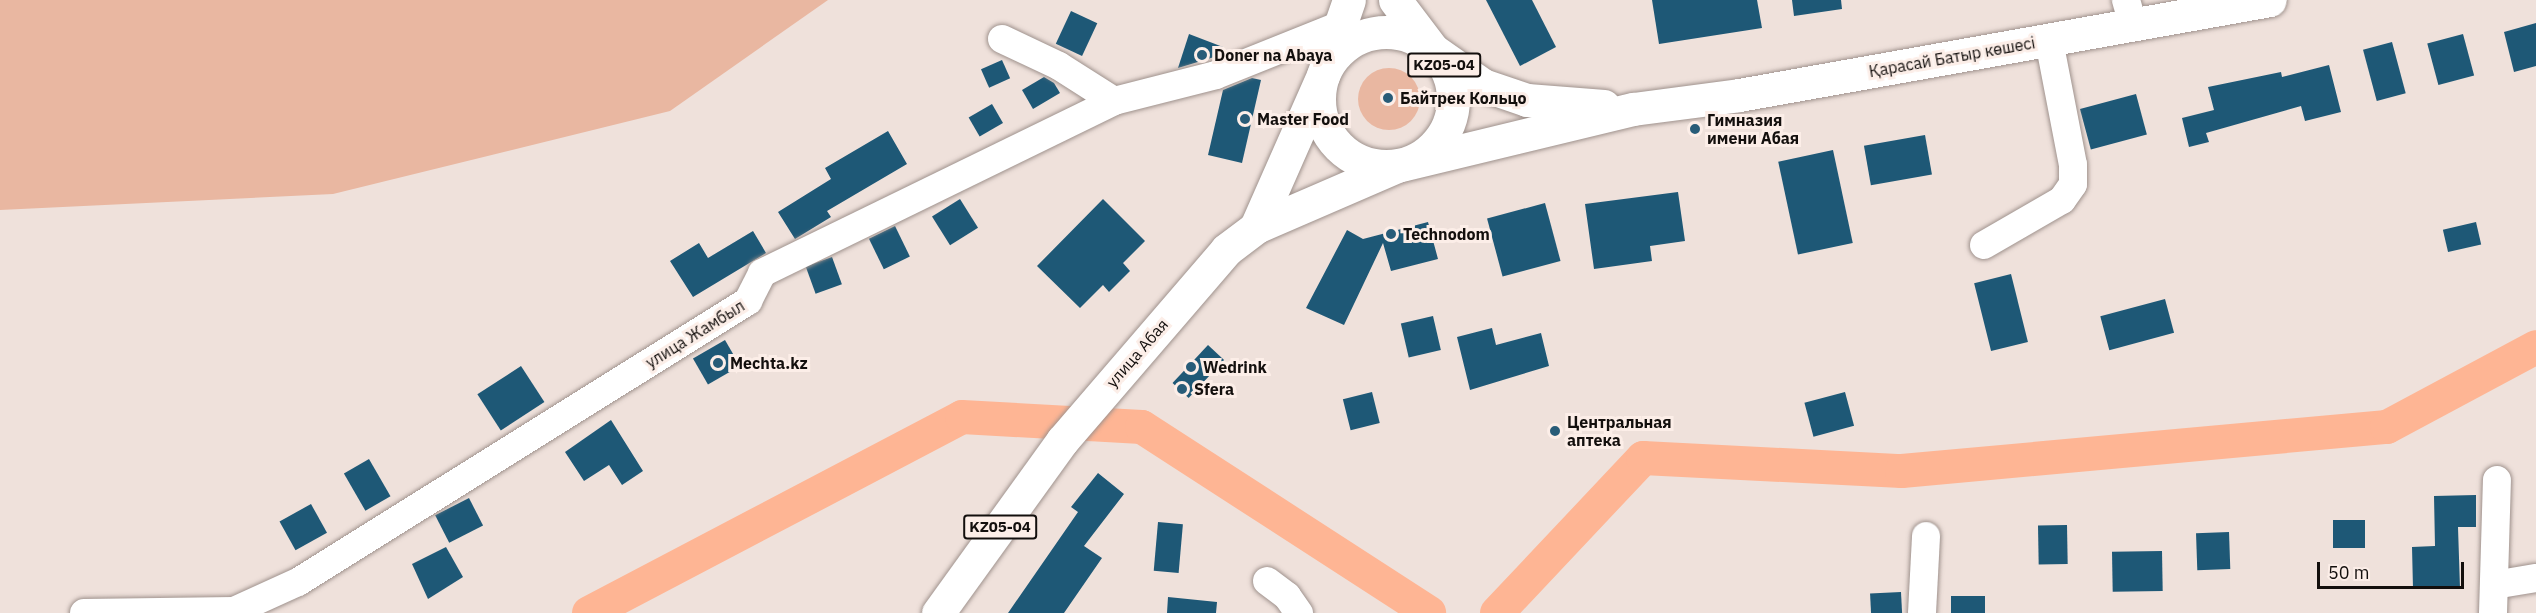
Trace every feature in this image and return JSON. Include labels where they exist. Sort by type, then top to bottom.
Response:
[{"type":"main road","name":"KZ05-04","points":[[1395,0],[1446,67],[1453,87],[1453,109],[1447,129],[1434,147],[1417,159],[1397,166],[1377,166],[1358,161],[1328,134],[1321,115],[1323,75],[1334,56],[1351,41],[1371,33],[1394,32],[1415,38],[1433,50]]},
{"type":"main road","name":"Қарасай Батыр көшесі","points":[[1633,108],[1739,95],[2049,40],[2129,12],[2270,0]]},
{"type":"main road","name":"улица Жамбыл","points":[[1256,226],[1323,75],[1345,12]]},
{"type":"main road","points":[[1433,50],[1483,85],[1527,100],[1633,108]]},
{"type":"main road","points":[[1397,166],[1633,108]]},
{"type":"main road","name":"улица Абая","points":[[938,613],[1062,441],[1226,250],[1256,226],[1397,166]]},
{"type":"street","name":"улица Жамбыл","points":[[84,613],[234,611],[298,582],[748,301],[762,273],[1114,101],[1216,75],[1345,12]]},
{"type":"street","points":[[1002,39],[1059,66],[1114,101]]},
{"type":"street","points":[[1984,245],[2062,200],[2073,183],[2073,165],[2049,40]]},
{"type":"street","points":[[2493,613],[2497,480]]},
{"type":"street","points":[[1922,613],[1926,536]]},
{"type":"street","points":[[2494,585],[2536,578]]},
{"type":"street","points":[[1268,581],[1287,596],[1299,613]]},
{"type":"shaded area","points":[[0,0],[828,0],[670,111],[333,194],[0,210]]},
{"type":"shaded area","points":[[1389,68],[1406,73],[1411,77],[1415,82],[1420,99],[1415,116],[1411,121],[1406,125],[1389,130],[1372,125],[1367,121],[1363,116],[1358,99],[1363,82],[1367,77],[1372,73]]},
{"type":"building","points":[[1486,0],[1532,0],[1556,47],[1520,66]]},
{"type":"building","points":[[1652,0],[1757,0],[1762,28],[1659,44]]},
{"type":"building","points":[[1792,0],[1841,0],[1842,9],[1794,16]]},
{"type":"building","points":[[1071,11],[1097,23],[1082,56],[1056,44]]},
{"type":"building","points":[[2536,23],[2536,66],[2514,72],[2504,32]]},
{"type":"building","name":"Doner na Abaya","points":[[1189,34],[1223,47],[1221,55],[1178,68]]},
{"type":"building","points":[[2463,34],[2474,76],[2438,85],[2427,44]]},
{"type":"building","points":[[2392,42],[2406,93],[2377,101],[2363,50]]},
{"type":"building","points":[[1002,60],[1010,78],[989,88],[981,69]]},
{"type":"building","points":[[2329,65],[2341,112],[2305,121],[2301,106],[2206,133],[2209,142],[2189,147],[2182,118],[2214,110],[2208,87],[2281,72],[2282,77]]},
{"type":"building","points":[[1044,77],[1054,83],[1060,93],[1033,109],[1022,90]]},
{"type":"building","points":[[1252,78],[1261,80],[1242,163],[1208,155],[1223,90]]},
{"type":"building","points":[[2136,94],[2147,135],[2091,150],[2080,109]]},
{"type":"building","points":[[992,104],[1003,123],[980,137],[969,118]]},
{"type":"building","points":[[888,131],[907,164],[827,211],[831,217],[795,239],[778,212],[831,179],[825,168]]},
{"type":"building","points":[[1925,135],[1932,174],[1871,185],[1864,146]]},
{"type":"building","points":[[1833,150],[1853,243],[1798,255],[1778,162]]},
{"type":"building","points":[[1678,192],[1685,241],[1650,246],[1652,261],[1594,269],[1585,204]]},
{"type":"building","points":[[960,199],[978,228],[950,245],[932,216]]},
{"type":"building","points":[[1103,199],[1145,241],[1123,263],[1130,271],[1109,292],[1103,285],[1080,308],[1037,266]]},
{"type":"building","points":[[1545,203],[1561,261],[1503,276],[1487,219]]},
{"type":"building","points":[[1428,222],[1438,259],[1391,271],[1383,243],[1344,325],[1306,308],[1347,230],[1363,239]]},
{"type":"building","points":[[2476,222],[2481,244],[2448,252],[2443,230]]},
{"type":"building","points":[[895,226],[910,257],[884,269],[869,239]]},
{"type":"building","points":[[753,231],[766,253],[693,297],[670,261],[699,243],[708,258]]},
{"type":"building","points":[[832,257],[842,284],[816,294],[806,267]]},
{"type":"building","points":[[2011,274],[2028,342],[1991,351],[1974,283]]},
{"type":"building","points":[[2165,299],[2174,333],[2109,350],[2100,316]]},
{"type":"building","points":[[1433,316],[1441,350],[1409,358],[1401,323]]},
{"type":"building","points":[[1492,328],[1496,345],[1541,333],[1549,366],[1470,390],[1457,337]]},
{"type":"building","points":[[725,340],[740,366],[708,384],[693,358]]},
{"type":"building","points":[[1208,345],[1224,360],[1189,398],[1173,383]]},
{"type":"building","points":[[521,366],[544,402],[501,430],[477,394]]},
{"type":"building","points":[[1372,392],[1380,423],[1351,430],[1343,399]]},
{"type":"building","points":[[1845,392],[1854,426],[1813,437],[1804,403]]},
{"type":"building","points":[[611,420],[643,471],[622,485],[609,465],[584,481],[565,452]]},
{"type":"building","points":[[369,459],[391,496],[365,511],[344,474]]},
{"type":"building","points":[[1098,473],[1124,494],[1084,546],[1102,558],[1064,613],[1008,613],[1078,512],[1071,507]]},
{"type":"building","points":[[2476,495],[2476,527],[2458,527],[2460,588],[2413,589],[2412,547],[2435,546],[2434,496]]},
{"type":"building","points":[[469,498],[483,526],[449,543],[435,515]]},
{"type":"building","points":[[311,504],[327,533],[296,550],[280,521]]},
{"type":"building","points":[[2333,520],[2365,520],[2365,548],[2333,548]]},
{"type":"building","points":[[1158,522],[1183,524],[1179,573],[1154,571]]},
{"type":"building","points":[[2067,525],[2068,564],[2039,565],[2038,526]]},
{"type":"building","points":[[2229,532],[2230,569],[2197,570],[2196,533]]},
{"type":"building","points":[[446,547],[463,577],[428,599],[412,564]]},
{"type":"building","points":[[2162,551],[2163,591],[2113,592],[2112,552]]},
{"type":"building","points":[[1901,592],[1902,613],[1871,613],[1870,594]]},
{"type":"building","points":[[1951,596],[1985,596],[1985,613],[1951,613]]},
{"type":"building","points":[[1168,597],[1217,602],[1216,613],[1167,613]]},
{"type":"waterway","points":[[1497,613],[1643,458],[1902,471],[2387,427],[2536,347]]},
{"type":"waterway","points":[[589,613],[962,417],[1142,427],[1429,613]]},
{"type":"place","name":"Doner na Abaya","points":[[1202,55]]},
{"type":"place","name":"Байтрек Кольцо","points":[[1388,98]]},
{"type":"place","name":"Master Food","points":[[1245,119]]},
{"type":"place","name":"Гимназия имени Абая","points":[[1695,129]]},
{"type":"place","name":"Technodom","points":[[1391,234]]},
{"type":"place","name":"Mechta.kz","points":[[718,363]]},
{"type":"place","name":"Wedrink","points":[[1191,367]]},
{"type":"place","name":"Sfera","points":[[1182,389]]},
{"type":"place","name":"Центральная аптека","points":[[1555,431]]}]
